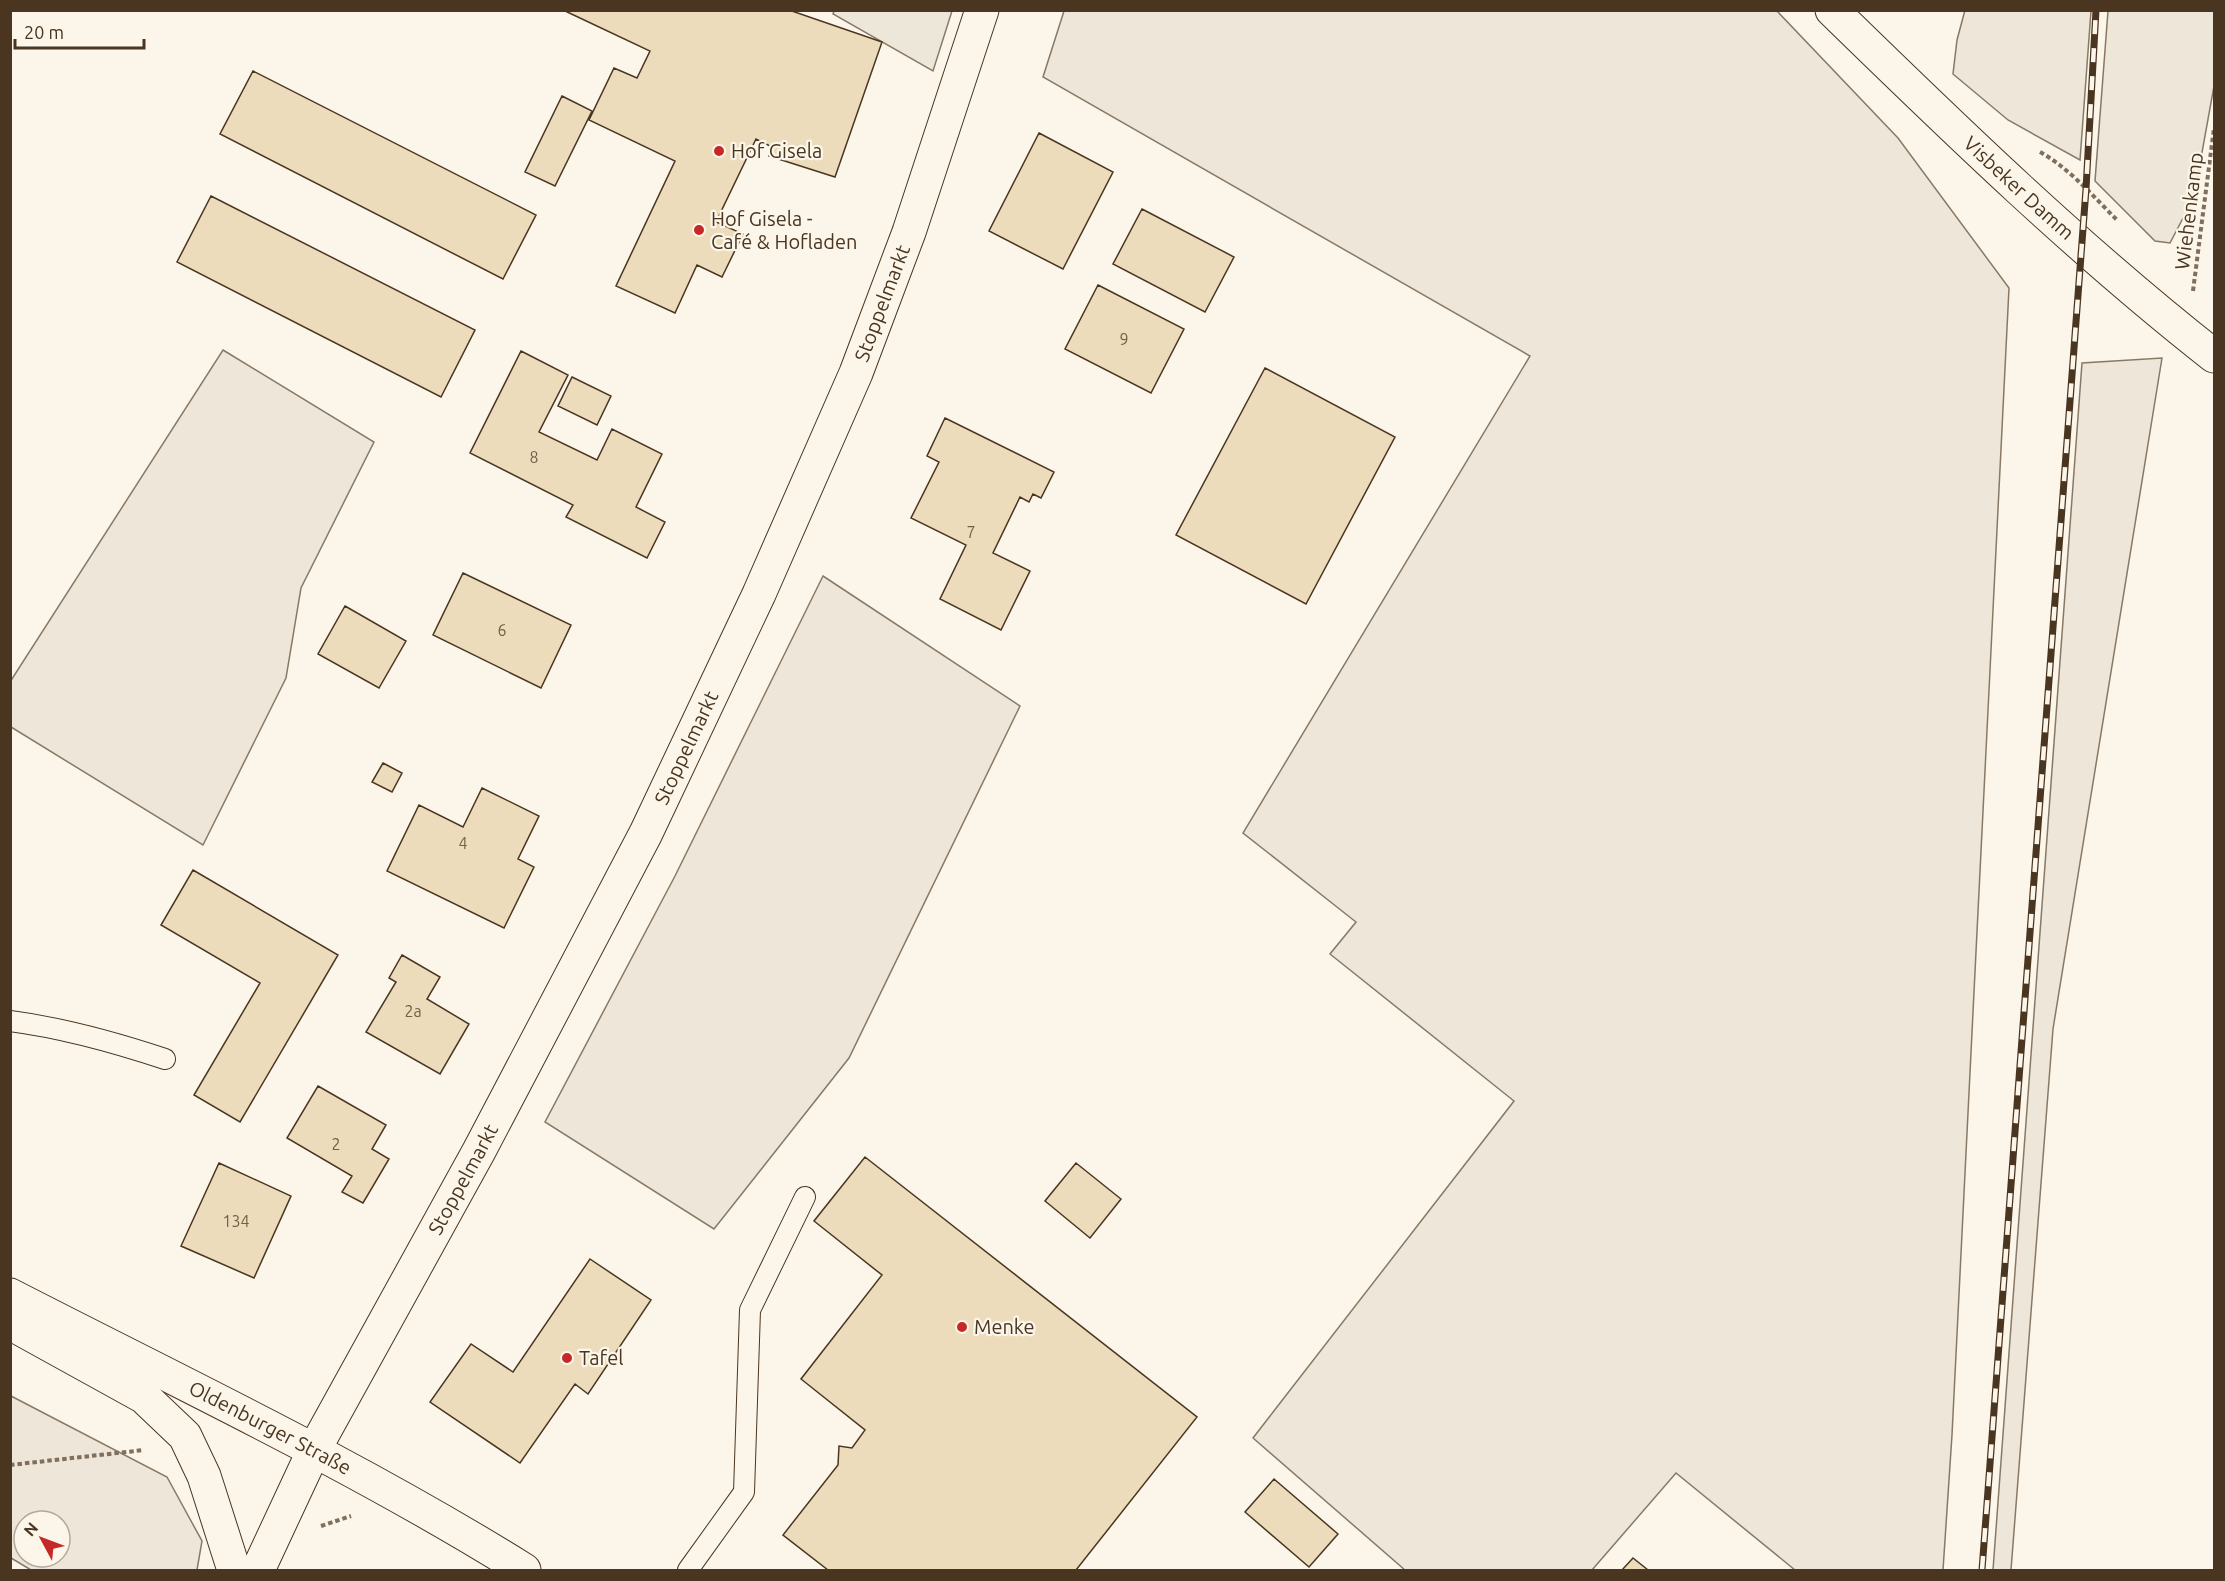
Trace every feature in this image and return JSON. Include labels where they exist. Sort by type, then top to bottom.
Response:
[{"type":"street","name":"Stoppelmarkt","points":[[258,1570],[314,1450],[479,1150],[646,833],[759,594],[856,373],[909,232],[982,10]]},
{"type":"street","name":"Visbeker Damm","points":[[1832,10],[1976,150],[2214,356]]},
{"type":"street","name":"Oldenburger Straße","points":[[10,1295],[314,1450],[447,1523],[524,1570]]},
{"type":"street","points":[[10,1323],[144,1397],[185,1436],[204,1476],[234,1570]]},
{"type":"lane","points":[[10,1022],[60,1029],[165,1059]]},
{"type":"lane","points":[[688,1570],[744,1492],[750,1310],[805,1197]]},
{"type":"path","name":"Wiehenkamp","points":[[2192,298],[2214,128]]},
{"type":"path","points":[[10,1465],[152,1450]]},
{"type":"shaded area","points":[[952,10],[933,71],[833,14],[834,11]]},
{"type":"shaded area","points":[[1965,10],[2091,11],[2080,160],[2008,120],[1953,74],[1957,40]]},
{"type":"shaded area","points":[[1064,11],[1777,11],[1898,138],[2009,288],[1952,1435],[1943,1570],[1795,1570],[1676,1473],[1592,1570],[1405,1570],[1253,1438],[1514,1101],[1330,954],[1356,922],[1243,833],[1530,356],[1043,77]]},
{"type":"shaded area","points":[[2108,11],[2214,11],[2214,86],[2194,197],[2170,243],[2155,241],[2095,181]]},
{"type":"shaded area","points":[[223,350],[374,442],[301,588],[286,678],[203,845],[11,727],[10,682]]},
{"type":"shaded area","points":[[2162,358],[2053,1029],[2011,1570],[1993,1570],[2082,363]]},
{"type":"shaded area","points":[[823,576],[1020,706],[849,1058],[714,1229],[545,1122],[675,876]]},
{"type":"shaded area","points":[[11,1396],[167,1477],[202,1541],[197,1570],[31,1570],[29,1569],[72,1569],[72,1509],[12,1509],[12,1559]]},
{"type":"building","points":[[563,10],[789,10],[882,42],[835,177],[769,156],[772,147],[756,139],[716,222],[743,234],[722,277],[697,265],[675,313],[616,286],[675,161],[589,120],[614,68],[637,78],[650,51]]},
{"type":"building","points":[[253,71],[536,215],[503,279],[220,134]]},
{"type":"building","points":[[562,96],[592,111],[555,186],[525,172]]},
{"type":"building","points":[[1039,133],[1113,172],[1063,269],[989,231]]},
{"type":"building","points":[[211,196],[475,330],[441,397],[177,262]]},
{"type":"building","points":[[1142,209],[1234,257],[1205,312],[1113,264]]},
{"type":"building","points":[[1098,285],[1184,329],[1151,393],[1065,349]]},
{"type":"building","points":[[521,351],[568,375],[539,432],[597,460],[612,429],[662,454],[636,507],[665,522],[647,558],[566,517],[573,505],[470,453]]},
{"type":"building","points":[[1265,368],[1395,437],[1306,604],[1176,535]]},
{"type":"building","points":[[572,377],[611,396],[597,425],[558,406]]},
{"type":"building","points":[[945,418],[1054,472],[1041,498],[1033,494],[1029,502],[1020,497],[993,553],[1030,571],[1001,630],[940,599],[966,545],[911,518],[939,462],[927,456]]},
{"type":"building","points":[[463,573],[571,625],[541,688],[433,635]]},
{"type":"building","points":[[345,606],[406,641],[379,688],[318,654]]},
{"type":"building","points":[[383,763],[402,773],[392,792],[372,782]]},
{"type":"building","points":[[482,788],[539,816],[518,859],[534,867],[504,928],[387,871],[419,805],[463,827]]},
{"type":"building","points":[[193,870],[338,955],[240,1122],[194,1095],[260,983],[161,925]]},
{"type":"building","points":[[402,955],[440,977],[427,999],[469,1024],[440,1074],[366,1032],[396,982],[389,978]]},
{"type":"building","points":[[318,1086],[386,1125],[372,1149],[389,1159],[363,1203],[342,1192],[352,1176],[287,1138]]},
{"type":"building","name":"Menke","points":[[865,1157],[1197,1417],[1076,1570],[828,1570],[783,1535],[838,1465],[839,1446],[852,1448],[865,1430],[801,1379],[882,1275],[814,1221]]},
{"type":"building","points":[[219,1163],[291,1196],[254,1278],[181,1246]]},
{"type":"building","points":[[1076,1163],[1121,1199],[1090,1238],[1045,1201]]},
{"type":"building","name":"Tafel","points":[[590,1259],[651,1300],[588,1394],[575,1384],[520,1463],[430,1402],[471,1344],[513,1372]]},
{"type":"building","points":[[1274,1479],[1338,1534],[1309,1567],[1245,1512]]},
{"type":"building","points":[[1633,1558],[1648,1570],[1622,1570]]},
{"type":"railway","points":[[1982,1570],[2086,189],[2096,10]]},
{"type":"place","name":"Hof Gisela","points":[[719,151]]},
{"type":"place","name":"Hof Gisela - Café & Hofladen","points":[[699,230]]},
{"type":"place","name":"Menke","points":[[962,1327]]},
{"type":"place","name":"Tafel","points":[[567,1358]]}]
